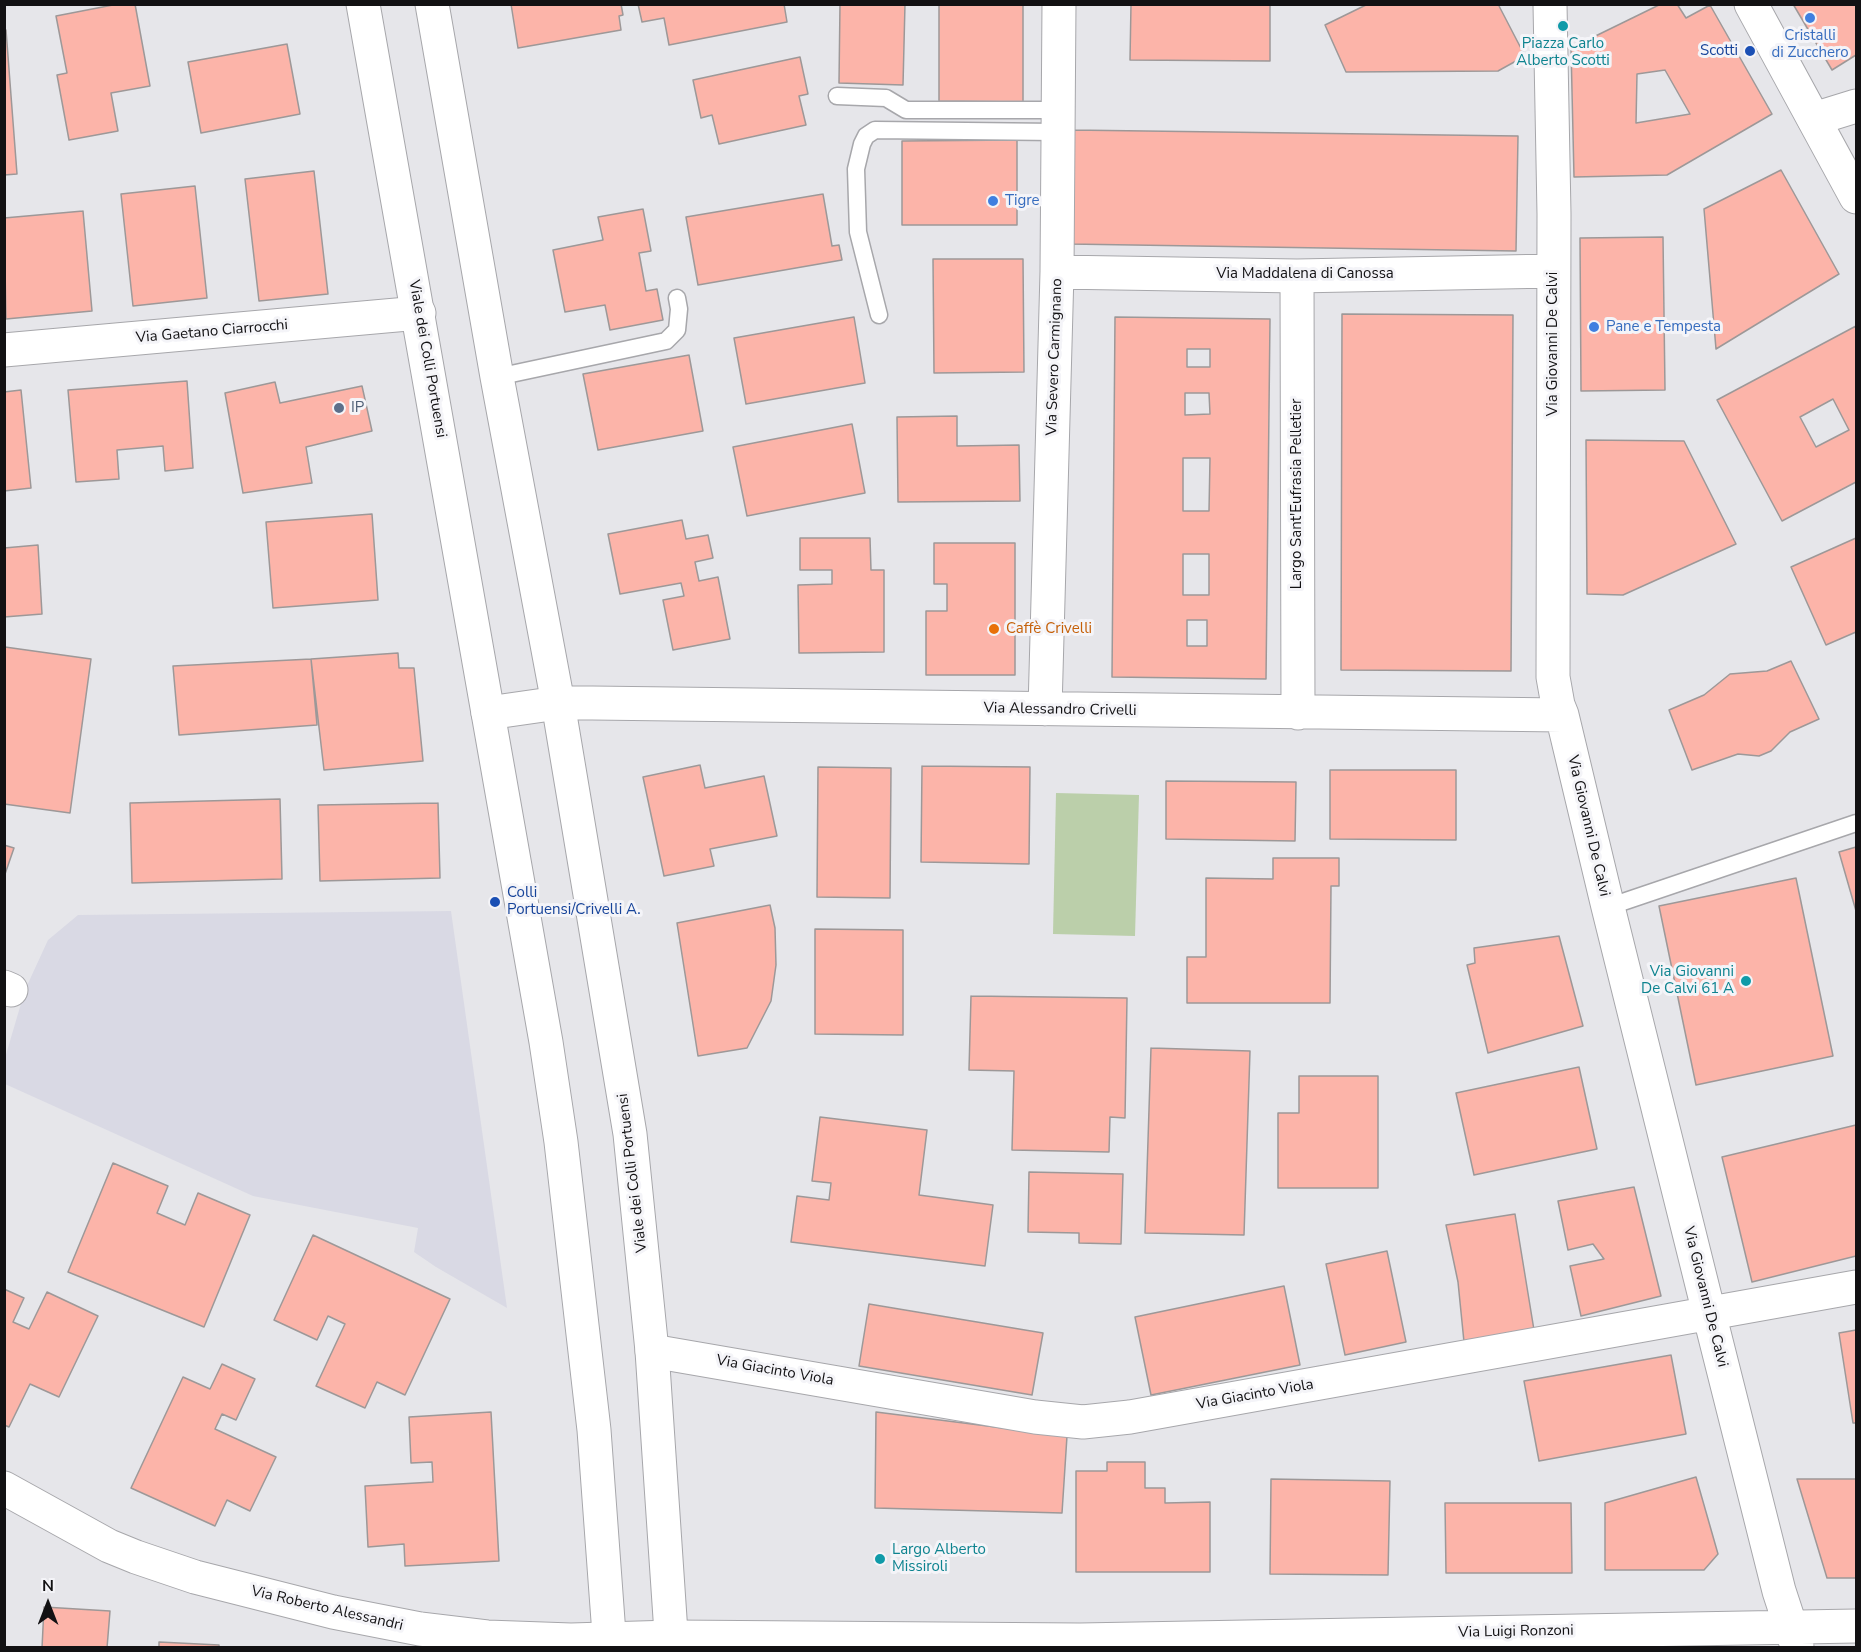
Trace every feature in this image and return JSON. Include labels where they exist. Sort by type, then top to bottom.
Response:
[{"type":"street","name":"Viale dei Colli Portuensi","points":[[363,4],[546,1042],[561,1142],[594,1430],[610,1644]]},
{"type":"street","name":"Viale dei Colli Portuensi","points":[[432,4],[497,377],[558,703],[630,1134],[652,1351],[672,1642]]},
{"type":"street","name":"Via Severo Carmignano","points":[[1045,709],[1057,272],[1059,4]]},
{"type":"street","name":"Via Giovanni De Calvi","points":[[1550,4],[1554,214],[1553,677],[1558,705],[1709,1313],[1793,1637]]},
{"type":"street","points":[[1750,4],[1857,197]]},
{"type":"street","points":[[1814,119],[1857,106]]},
{"type":"street","name":"Via Maddalena di Canossa","points":[[1057,272],[1297,276],[1553,271]]},
{"type":"street","name":"Largo Sant'Eufrasia Pelletier","points":[[1297,276],[1298,713]]},
{"type":"street","name":"Via Gaetano Ciarrocchi","points":[[4,350],[419,313]]},
{"type":"street","points":[[488,713],[558,703]]},
{"type":"street","name":"Via Alessandro Crivelli","points":[[558,703],[1562,715]]},
{"type":"street","name":"Via Giacinto Viola","points":[[652,1351],[1035,1417],[1083,1422],[1142,1415],[1857,1287]]},
{"type":"street","name":"Via Roberto Alessandri","points":[[4,1488],[99,1541],[136,1557],[222,1585],[333,1612],[420,1629],[487,1637],[610,1644],[672,1642]]},
{"type":"street","name":"Via Luigi Ronzoni","points":[[672,1642],[1793,1637],[1857,1626]]},
{"type":"lane","points":[[837,96],[886,98],[906,110],[1057,121]]},
{"type":"lane","points":[[879,315],[858,232],[856,169],[862,144],[867,136],[875,130],[1057,121]]},
{"type":"lane","points":[[497,377],[666,341],[677,330],[679,309],[677,298]]},
{"type":"lane","points":[[1608,907],[1857,823]]},
{"type":"shaded area","points":[[451,911],[507,1308],[414,1252],[418,1228],[253,1196],[5,1084],[5,1058],[25,990],[48,940],[78,915]]},
{"type":"green space","points":[[1056,793],[1139,795],[1135,936],[1053,934]]},
{"type":"building","points":[[118,4],[135,4],[150,86],[111,93],[118,131],[69,140],[57,75],[67,73],[56,16]]},
{"type":"building","points":[[511,4],[621,4],[623,15],[619,16],[621,30],[518,48]]},
{"type":"building","points":[[638,4],[784,4],[787,22],[669,45],[664,18],[642,22]]},
{"type":"building","points":[[840,4],[905,4],[903,85],[839,83]]},
{"type":"building","points":[[939,4],[1023,4],[1023,102],[939,101]]},
{"type":"building","points":[[1131,4],[1270,4],[1270,61],[1130,60]]},
{"type":"building","points":[[1368,4],[1498,4],[1525,56],[1498,71],[1346,72],[1325,25]]},
{"type":"building","points":[[1661,4],[1677,4],[1686,18],[1710,5],[1772,114],[1667,175],[1574,177],[1571,48]],"holes":[[[1665,70],[1690,114],[1636,123],[1637,74]]]},
{"type":"building","points":[[1793,4],[1856,4],[1856,55],[1832,70]]},
{"type":"building","points":[[4,30],[6,30],[17,174],[4,175]]},
{"type":"building","points":[[287,44],[300,114],[201,133],[188,62]]},
{"type":"building","points":[[800,57],[808,94],[799,96],[806,125],[719,144],[712,115],[701,118],[693,80]]},
{"type":"building","points":[[1071,130],[1518,136],[1516,251],[1069,244]]},
{"type":"building","points":[[1017,140],[1017,225],[902,225],[902,141]]},
{"type":"building","points":[[1781,170],[1839,274],[1716,349],[1704,209]]},
{"type":"building","points":[[314,171],[328,294],[259,301],[245,179]]},
{"type":"building","points":[[195,186],[207,298],[133,306],[121,194]]},
{"type":"building","points":[[823,194],[832,246],[839,245],[842,260],[698,285],[686,217]]},
{"type":"building","points":[[643,209],[651,251],[639,253],[646,291],[657,289],[663,320],[610,330],[605,305],[565,312],[553,250],[603,240],[598,217]]},
{"type":"building","points":[[83,211],[92,311],[6,319],[4,218]]},
{"type":"building","points":[[1663,237],[1665,390],[1581,391],[1580,238]]},
{"type":"building","points":[[933,259],[1023,259],[1024,372],[934,373]]},
{"type":"building","points":[[1342,314],[1513,315],[1511,671],[1341,670]]},
{"type":"building","points":[[854,317],[865,383],[746,404],[734,338]]},
{"type":"building","points":[[1115,317],[1270,319],[1266,679],[1112,677]],"holes":[[[1187,349],[1210,349],[1210,367],[1187,367]],[[1185,393],[1209,393],[1210,414],[1185,415]],[[1183,458],[1210,458],[1209,511],[1183,511]],[[1183,554],[1209,554],[1209,595],[1183,595]],[[1187,620],[1207,620],[1207,646],[1187,646]]]},
{"type":"building","points":[[1856,326],[1856,482],[1782,521],[1717,400]],"holes":[[[1833,399],[1849,430],[1816,447],[1800,417]]]},
{"type":"building","points":[[689,355],[703,431],[598,450],[583,374]]},
{"type":"building","points":[[187,381],[193,468],[165,471],[163,446],[117,450],[119,479],[76,482],[68,390]]},
{"type":"building","points":[[275,382],[280,403],[362,386],[372,431],[306,447],[312,483],[243,493],[225,393]]},
{"type":"building","points":[[21,390],[31,488],[4,491],[4,392]]},
{"type":"building","points":[[957,416],[957,446],[1019,445],[1020,501],[898,502],[897,417]]},
{"type":"building","points":[[852,424],[865,493],[747,516],[733,447]]},
{"type":"building","points":[[1586,440],[1684,441],[1736,544],[1623,595],[1587,594]]},
{"type":"building","points":[[372,514],[378,600],[273,608],[266,522]]},
{"type":"building","points":[[682,520],[686,539],[708,535],[713,558],[695,562],[699,581],[718,577],[730,639],[673,650],[663,600],[684,596],[681,583],[620,594],[608,534]]},
{"type":"building","points":[[800,538],[870,538],[871,570],[884,570],[884,652],[799,653],[798,585],[832,584],[832,570],[800,570]]},
{"type":"building","points":[[1856,538],[1856,632],[1826,645],[1791,567]]},
{"type":"building","points":[[934,543],[1015,543],[1015,675],[926,675],[926,611],[947,611],[947,584],[934,584]]},
{"type":"building","points":[[38,545],[42,614],[4,617],[4,548]]},
{"type":"building","points":[[5,647],[91,659],[70,813],[4,804]]},
{"type":"building","points":[[398,653],[399,668],[414,668],[423,761],[324,770],[311,659]]},
{"type":"building","points":[[311,659],[317,725],[179,735],[173,666]]},
{"type":"building","points":[[1791,661],[1819,719],[1790,732],[1771,751],[1759,756],[1738,754],[1692,770],[1669,710],[1704,695],[1730,674],[1767,671]]},
{"type":"building","points":[[700,765],[705,788],[764,776],[777,836],[710,849],[714,866],[664,876],[643,777]]},
{"type":"building","points":[[922,766],[1030,767],[1029,864],[921,862]]},
{"type":"building","points":[[818,767],[891,768],[890,898],[817,897]]},
{"type":"building","points":[[1330,770],[1456,770],[1456,840],[1330,839]]},
{"type":"building","points":[[1166,781],[1296,782],[1295,841],[1166,839]]},
{"type":"building","points":[[280,799],[282,879],[132,883],[130,803]]},
{"type":"building","points":[[438,803],[440,878],[320,881],[318,805]]},
{"type":"building","points":[[4,845],[14,848],[4,877]]},
{"type":"building","points":[[1856,847],[1856,911],[1839,852]]},
{"type":"building","points":[[1273,858],[1339,858],[1339,886],[1331,886],[1330,1003],[1187,1003],[1187,957],[1206,957],[1206,878],[1273,879]]},
{"type":"building","name":"Via Giovanni De Calvi 61 A","points":[[1796,878],[1833,1056],[1696,1085],[1659,906]]},
{"type":"building","points":[[770,905],[775,928],[776,965],[771,1001],[747,1048],[698,1056],[677,923]]},
{"type":"building","points":[[815,929],[903,930],[903,1035],[815,1034]]},
{"type":"building","points":[[1559,936],[1583,1026],[1488,1053],[1467,965],[1475,963],[1474,948]]},
{"type":"building","points":[[971,996],[1127,998],[1125,1118],[1110,1117],[1109,1152],[1012,1150],[1014,1071],[969,1070]]},
{"type":"building","points":[[1151,1048],[1250,1051],[1244,1235],[1145,1233]]},
{"type":"building","points":[[1579,1067],[1597,1149],[1474,1175],[1456,1093]]},
{"type":"building","points":[[1299,1076],[1378,1076],[1378,1188],[1278,1188],[1278,1113],[1299,1113]]},
{"type":"building","points":[[820,1117],[927,1130],[919,1195],[993,1205],[985,1266],[791,1242],[797,1196],[829,1200],[831,1183],[812,1181]]},
{"type":"building","points":[[1856,1125],[1856,1256],[1752,1282],[1722,1157]]},
{"type":"building","points":[[113,1163],[168,1186],[157,1213],[185,1225],[198,1193],[250,1215],[204,1327],[68,1272]]},
{"type":"building","points":[[1029,1172],[1123,1174],[1121,1244],[1079,1243],[1079,1233],[1028,1232]]},
{"type":"building","points":[[1634,1187],[1661,1296],[1581,1316],[1570,1266],[1604,1259],[1593,1244],[1568,1250],[1558,1201]]},
{"type":"building","points":[[1515,1214],[1534,1330],[1464,1342],[1458,1282],[1446,1225]]},
{"type":"building","points":[[313,1235],[450,1299],[405,1395],[377,1382],[365,1408],[316,1386],[345,1324],[328,1316],[317,1340],[274,1320]]},
{"type":"building","points":[[1387,1251],[1406,1342],[1345,1355],[1326,1264]]},
{"type":"building","points":[[1284,1286],[1300,1365],[1151,1395],[1135,1317]]},
{"type":"building","points":[[4,1289],[24,1298],[13,1322],[29,1329],[47,1292],[98,1316],[59,1397],[30,1384],[9,1427],[4,1425]]},
{"type":"building","points":[[869,1304],[1043,1333],[1032,1395],[859,1366]]},
{"type":"building","points":[[1856,1330],[1856,1423],[1853,1423],[1839,1333]]},
{"type":"building","points":[[1671,1355],[1686,1434],[1539,1461],[1524,1381]]},
{"type":"building","points":[[222,1364],[255,1379],[236,1420],[222,1414],[215,1429],[276,1457],[250,1511],[227,1500],[215,1526],[131,1488],[183,1377],[210,1389]]},
{"type":"building","points":[[491,1412],[499,1561],[405,1566],[404,1544],[368,1547],[365,1486],[433,1482],[432,1462],[411,1463],[409,1417]]},
{"type":"building","points":[[876,1412],[1067,1436],[1062,1513],[875,1508]]},
{"type":"building","points":[[1107,1462],[1145,1462],[1145,1488],[1165,1488],[1165,1503],[1210,1502],[1210,1572],[1076,1572],[1076,1471],[1107,1471]]},
{"type":"building","points":[[1696,1477],[1718,1554],[1704,1570],[1605,1570],[1605,1503]]},
{"type":"building","points":[[1271,1479],[1390,1481],[1388,1575],[1270,1574]]},
{"type":"building","points":[[1797,1479],[1856,1479],[1856,1578],[1827,1578]]},
{"type":"building","points":[[1445,1503],[1571,1503],[1572,1573],[1446,1573]]},
{"type":"building","points":[[44,1607],[110,1611],[107,1648],[42,1648]]},
{"type":"building","points":[[159,1642],[219,1645],[219,1648],[159,1648]]},
{"type":"place","name":"Cristalli di Zucchero","points":[[1810,18]]},
{"type":"place","name":"Piazza Carlo Alberto Scotti","points":[[1563,26]]},
{"type":"place","name":"Scotti","points":[[1750,51]]},
{"type":"place","name":"Tigre","points":[[993,201]]},
{"type":"place","name":"Pane e Tempesta","points":[[1594,327]]},
{"type":"place","name":"IP","points":[[339,408]]},
{"type":"place","name":"Caffè Crivelli","points":[[994,629]]},
{"type":"place","name":"Colli Portuensi/Crivelli A.","points":[[495,902]]},
{"type":"place","name":"Via Giovanni De Calvi 61 A","points":[[1746,981]]},
{"type":"place","name":"Largo Alberto Missiroli","points":[[880,1559]]}]
